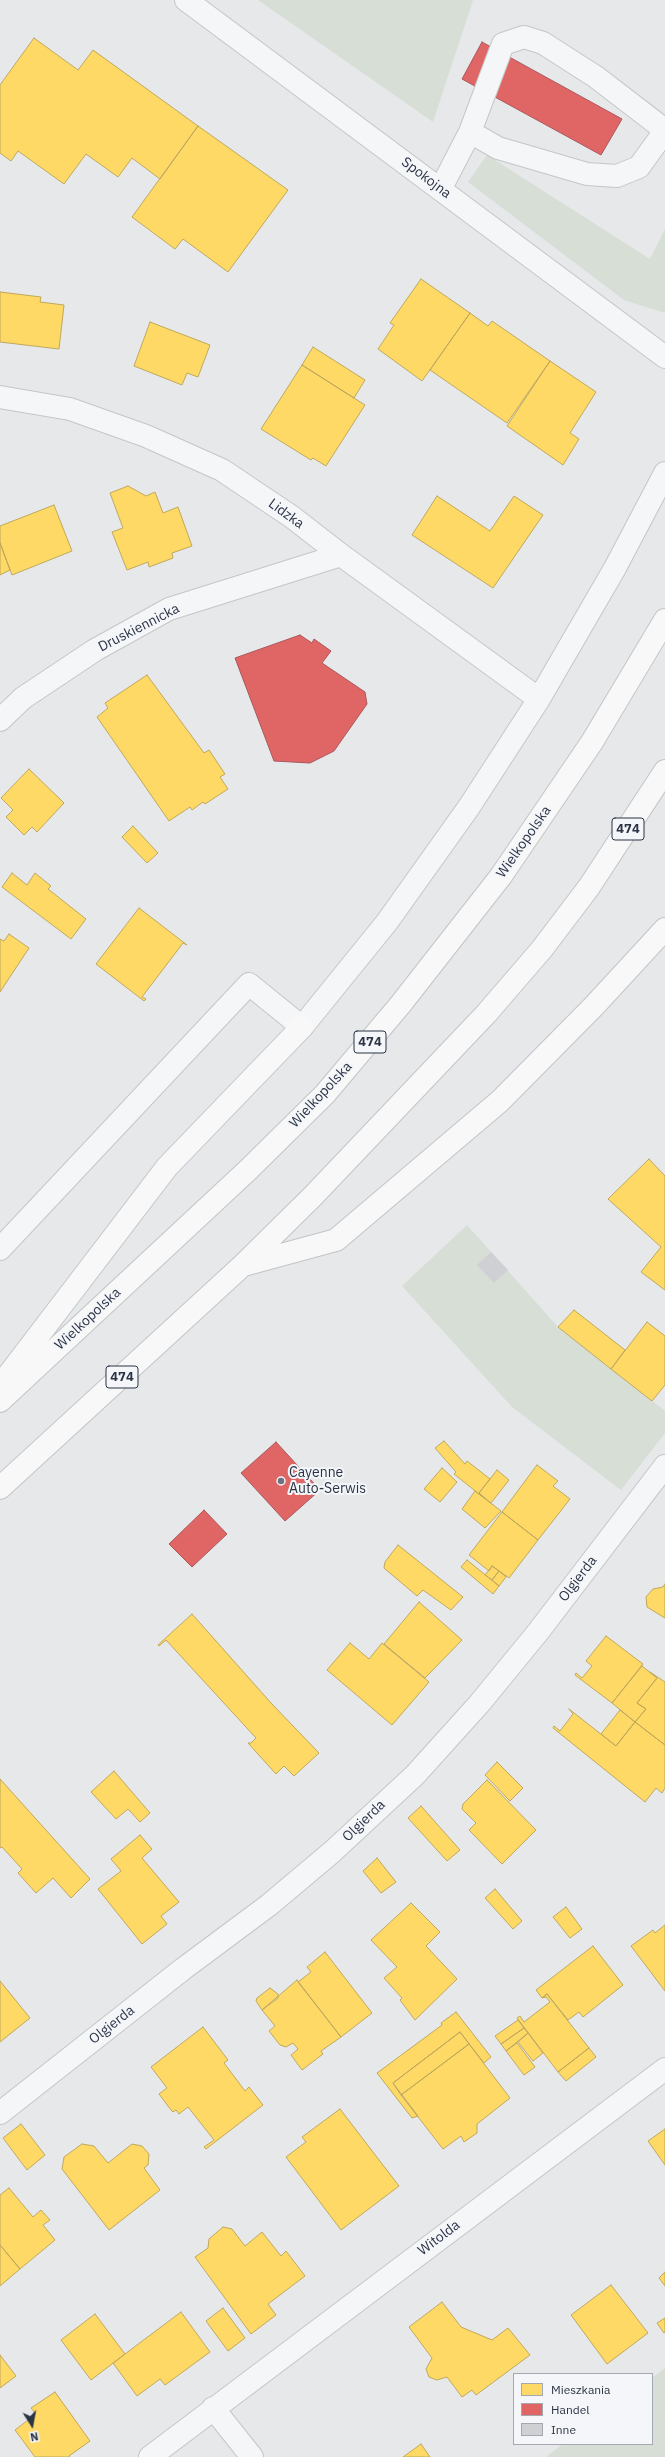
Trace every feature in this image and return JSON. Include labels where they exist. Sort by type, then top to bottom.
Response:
[{"type":"main road","name":"Wielkopolska","points":[[0,1401],[248,1170],[326,1094],[400,1005],[501,876],[592,742],[665,620]]},
{"type":"main road","name":"474","points":[[0,1488],[243,1265],[318,1190],[486,1014],[542,949],[590,887],[665,771]]},
{"type":"main road","points":[[243,1265],[336,1240],[500,1101],[594,1006],[665,929]]},
{"type":"main road","points":[[0,1386],[167,1167],[302,1027]]},
{"type":"street","name":"Spokojna","points":[[186,0],[441,188],[665,358]]},
{"type":"street","points":[[441,188],[470,132],[503,44],[524,37],[543,43],[596,77],[665,130],[639,167],[617,176],[587,174],[498,148],[470,132]]},
{"type":"street","name":"Lidzka","points":[[0,397],[70,408],[146,436],[222,470],[292,517],[341,556],[539,699]]},
{"type":"street","points":[[0,1248],[249,984],[302,1027],[387,922],[469,807],[539,699],[615,568],[665,473]]},
{"type":"street","name":"Druskiennicka","points":[[0,720],[23,698],[95,650],[169,609],[341,556]]},
{"type":"street","name":"Olgierda","points":[[0,2113],[183,1969],[269,1905],[332,1852],[415,1775],[479,1704],[538,1632],[665,1466]]},
{"type":"street","name":"Witolda","points":[[150,2457],[213,2408],[665,2069]]},
{"type":"street","points":[[213,2408],[252,2457]]},
{"type":"shaded area","points":[[258,0],[473,0],[433,122]]},
{"type":"shaded area","points":[[487,155],[650,259],[665,229],[665,313],[624,300],[468,182]]},
{"type":"shaded area","points":[[467,1225],[558,1327],[665,1411],[665,1433],[621,1490],[512,1407],[402,1286]]},
{"type":"shaded area","points":[[665,2368],[665,2457],[546,2457],[562,2445],[653,2445],[653,2377]]},
{"type":"building: Mieszkania","points":[[34,38],[78,70],[93,50],[198,126],[160,179],[132,158],[118,177],[86,154],[64,184],[18,151],[11,161],[0,153],[0,85]]},
{"type":"building: Mieszkania","points":[[198,126],[288,190],[228,272],[183,239],[175,249],[132,217]]},
{"type":"building: Mieszkania","points":[[421,279],[470,313],[422,381],[378,349],[394,325],[390,323]]},
{"type":"building: Mieszkania","points":[[0,292],[41,297],[40,302],[64,305],[59,349],[0,342]]},
{"type":"building: Mieszkania","points":[[470,313],[488,326],[492,321],[550,361],[507,423],[430,370]]},
{"type":"building: Mieszkania","points":[[150,322],[210,345],[198,377],[187,373],[182,385],[134,366]]},
{"type":"building: Mieszkania","points":[[313,347],[365,380],[354,398],[302,365]]},
{"type":"building: Mieszkania","points":[[550,361],[596,392],[570,433],[579,439],[563,465],[507,426]]},
{"type":"building: Mieszkania","points":[[302,365],[365,405],[326,466],[313,458],[311,460],[261,429]]},
{"type":"building: Mieszkania","points":[[128,486],[146,496],[155,492],[163,513],[178,507],[192,546],[172,553],[173,558],[149,567],[148,562],[127,570],[112,532],[123,528],[110,493]]},
{"type":"building: Mieszkania","points":[[437,496],[490,531],[514,496],[543,515],[493,588],[412,535]]},
{"type":"building: Mieszkania","points":[[54,505],[72,551],[12,575],[0,543],[0,526]]},
{"type":"building: Mieszkania","points":[[0,543],[10,570],[0,575]]},
{"type":"building: Mieszkania","points":[[147,675],[204,753],[209,750],[225,774],[220,777],[228,789],[205,804],[203,802],[192,810],[190,807],[169,821],[97,717],[108,708],[105,703]]},
{"type":"building: Mieszkania","points":[[29,769],[64,803],[37,832],[32,827],[24,835],[6,817],[13,810],[1,798]]},
{"type":"building: Mieszkania","points":[[133,826],[158,853],[147,863],[122,837]]},
{"type":"building: Mieszkania","points":[[12,873],[27,885],[35,873],[51,886],[48,889],[86,919],[71,939],[2,887]]},
{"type":"building: Mieszkania","points":[[139,908],[187,945],[183,943],[142,997],[146,999],[144,1001],[96,964]]},
{"type":"building: Mieszkania","points":[[9,934],[29,948],[0,992],[0,939],[4,941]]},
{"type":"building: Mieszkania","points":[[649,1159],[665,1176],[665,1290],[641,1272],[661,1247],[608,1199]]},
{"type":"building: Mieszkania","points":[[574,1310],[625,1350],[611,1369],[558,1327]]},
{"type":"building: Mieszkania","points":[[647,1322],[665,1336],[665,1385],[652,1401],[611,1369]]},
{"type":"building: Mieszkania","points":[[444,1441],[465,1464],[467,1461],[490,1479],[479,1493],[484,1498],[454,1474],[456,1472],[435,1448]]},
{"type":"building: Mieszkania","points":[[537,1465],[558,1481],[553,1486],[570,1499],[538,1540],[502,1512]]},
{"type":"building: Mieszkania","points":[[442,1468],[457,1482],[440,1502],[424,1489]]},
{"type":"building: Mieszkania","points":[[497,1470],[509,1480],[491,1503],[479,1493]]},
{"type":"building: Mieszkania","points":[[475,1491],[501,1511],[485,1528],[462,1509]]},
{"type":"building: Mieszkania","points":[[502,1512],[538,1540],[509,1578],[492,1566],[489,1571],[469,1555]]},
{"type":"building: Mieszkania","points":[[398,1545],[463,1597],[451,1610],[423,1590],[417,1596],[384,1568],[385,1562]]},
{"type":"building: Mieszkania","points":[[467,1560],[499,1586],[493,1594],[461,1567]]},
{"type":"building: Mieszkania","points":[[492,1566],[499,1571],[492,1580],[485,1575]]},
{"type":"building: Mieszkania","points":[[499,1571],[506,1577],[499,1586],[492,1580]]},
{"type":"building: Mieszkania","points":[[665,1584],[665,1618],[647,1607],[646,1597],[653,1589],[663,1587]]},
{"type":"building: Mieszkania","points":[[419,1602],[462,1640],[425,1678],[384,1644]]},
{"type":"building: Mieszkania","points":[[192,1614],[271,1703],[319,1753],[294,1776],[284,1766],[276,1774],[248,1743],[251,1743],[256,1738],[166,1640],[159,1646],[158,1645]]},
{"type":"building: Mieszkania","points":[[606,1636],[643,1664],[612,1703],[575,1675],[576,1673],[582,1678],[592,1666],[586,1661]]},
{"type":"building: Mieszkania","points":[[350,1643],[369,1659],[382,1643],[429,1682],[392,1725],[327,1670]]},
{"type":"building: Mieszkania","points":[[642,1666],[657,1678],[637,1703],[646,1709],[635,1722],[612,1703]]},
{"type":"building: Mieszkania","points":[[650,1672],[665,1682],[665,1745],[635,1722],[646,1709],[637,1703],[657,1678]]},
{"type":"building: Mieszkania","points":[[569,1709],[616,1746],[635,1722],[665,1745],[665,1788],[662,1793],[656,1788],[645,1802],[553,1728],[554,1726],[560,1731],[573,1714]]},
{"type":"building: Mieszkania","points":[[620,1710],[635,1722],[616,1746],[601,1734]]},
{"type":"building: Mieszkania","points":[[497,1762],[523,1788],[510,1801],[485,1775]]},
{"type":"building: Mieszkania","points":[[114,1771],[150,1813],[140,1822],[128,1809],[116,1819],[91,1792]]},
{"type":"building: Mieszkania","points":[[0,1779],[90,1879],[71,1898],[53,1878],[36,1893],[18,1873],[22,1869],[2,1847],[0,1848]]},
{"type":"building: Mieszkania","points":[[487,1780],[536,1830],[502,1864],[469,1830],[476,1823],[462,1809],[463,1804]]},
{"type":"building: Mieszkania","points":[[421,1806],[460,1850],[447,1861],[408,1818]]},
{"type":"building: Mieszkania","points":[[140,1835],[152,1849],[142,1858],[179,1902],[161,1916],[167,1924],[142,1944],[98,1889],[121,1871],[111,1859]]},
{"type":"building: Mieszkania","points":[[377,1858],[396,1882],[381,1893],[363,1871]]},
{"type":"building: Mieszkania","points":[[495,1889],[522,1921],[513,1929],[485,1898]]},
{"type":"building: Mieszkania","points":[[411,1903],[440,1932],[426,1946],[457,1979],[415,2020],[400,2000],[402,1998],[384,1978],[397,1967],[371,1940]]},
{"type":"building: Mieszkania","points":[[566,1907],[582,1929],[570,1938],[553,1917]]},
{"type":"building: Mieszkania","points":[[665,1925],[665,1991],[631,1946],[653,1930],[655,1933]]},
{"type":"building: Mieszkania","points":[[593,1946],[623,1985],[583,2017],[579,2012],[568,2020],[547,1994],[542,1998],[536,1990]]},
{"type":"building: Mieszkania","points":[[325,1952],[372,2013],[341,2037],[298,1982],[311,1972],[307,1967]]},
{"type":"building: Mieszkania","points":[[297,1980],[341,2037],[321,2051],[323,2054],[302,2070],[291,2055],[298,2049],[293,2043],[286,2047],[280,2045],[269,2031],[275,2026],[262,2010]]},
{"type":"building: Mieszkania","points":[[0,1981],[30,2018],[0,2042]]},
{"type":"building: Mieszkania","points":[[270,1988],[278,1994],[278,1998],[262,2010],[256,2001],[257,1998]]},
{"type":"building: Mieszkania","points":[[547,1994],[589,2048],[558,2072],[517,2018],[520,2016],[524,2022],[550,2002],[546,1997],[542,1998]]},
{"type":"building: Mieszkania","points":[[456,2012],[491,2057],[484,2063],[460,2032],[393,2083],[418,2116],[412,2118],[377,2073],[442,2025],[441,2023]]},
{"type":"building: Mieszkania","points":[[518,2020],[524,2028],[501,2044],[495,2036]]},
{"type":"building: Mieszkania","points":[[203,2027],[228,2060],[224,2063],[245,2091],[249,2087],[263,2105],[206,2149],[204,2147],[214,2140],[188,2107],[179,2114],[176,2110],[173,2112],[171,2110],[159,2094],[167,2088],[151,2067]]},
{"type":"building: Mieszkania","points":[[524,2028],[528,2033],[506,2051],[501,2044]]},
{"type":"building: Mieszkania","points":[[460,2032],[469,2044],[401,2095],[393,2083]]},
{"type":"building: Mieszkania","points":[[528,2033],[543,2053],[533,2061],[518,2042]]},
{"type":"building: Mieszkania","points":[[517,2043],[535,2067],[524,2075],[506,2051]]},
{"type":"building: Mieszkania","points":[[469,2044],[510,2098],[477,2124],[477,2133],[464,2142],[461,2136],[443,2149],[401,2095]]},
{"type":"building: Mieszkania","points":[[589,2048],[596,2057],[566,2081],[558,2072]]},
{"type":"building: Mieszkania","points":[[340,2109],[399,2186],[341,2230],[286,2157],[306,2142],[302,2137]]},
{"type":"building: Mieszkania","points":[[21,2124],[45,2155],[27,2170],[3,2138]]},
{"type":"building: Mieszkania","points":[[665,2129],[665,2165],[648,2141]]},
{"type":"building: Mieszkania","points":[[82,2144],[94,2146],[108,2163],[132,2144],[142,2146],[149,2154],[148,2165],[144,2168],[160,2190],[109,2230],[62,2169],[64,2157]]},
{"type":"building: Mieszkania","points":[[9,2188],[33,2217],[41,2210],[50,2220],[43,2225],[55,2240],[20,2269],[0,2245],[0,2195]]},
{"type":"building: Mieszkania","points":[[223,2227],[232,2229],[245,2246],[262,2232],[281,2256],[286,2251],[305,2276],[268,2304],[276,2315],[251,2334],[195,2257],[208,2248],[209,2239]]},
{"type":"building: Mieszkania","points":[[0,2245],[20,2269],[0,2286]]},
{"type":"building: Mieszkania","points":[[665,2272],[665,2286],[659,2278]]},
{"type":"building: Mieszkania","points":[[611,2285],[648,2333],[607,2364],[571,2315]]},
{"type":"building: Mieszkania","points":[[442,2302],[461,2327],[492,2340],[508,2328],[530,2355],[476,2395],[472,2390],[462,2397],[447,2377],[437,2380],[429,2377],[426,2369],[432,2358],[409,2327]]},
{"type":"building: Mieszkania","points":[[223,2308],[245,2338],[228,2351],[206,2321]]},
{"type":"building: Mieszkania","points":[[181,2312],[210,2352],[165,2385],[160,2379],[137,2396],[113,2363]]},
{"type":"building: Mieszkania","points":[[95,2314],[125,2354],[91,2380],[61,2340]]},
{"type":"building: Mieszkania","points":[[665,2318],[665,2332],[664,2333],[657,2323]]},
{"type":"building: Mieszkania","points":[[0,2355],[16,2376],[0,2388]]},
{"type":"building: Mieszkania","points":[[55,2392],[90,2441],[69,2456],[70,2457],[35,2457],[15,2430],[36,2414],[31,2408]]},
{"type":"building: Mieszkania","points":[[421,2444],[430,2457],[403,2457]]},
{"type":"building: Handel","points":[[482,42],[622,119],[601,155],[462,79]]},
{"type":"building: Handel","points":[[300,635],[312,643],[314,639],[331,651],[322,663],[365,692],[367,704],[334,751],[310,763],[274,761],[235,658]]},
{"type":"building: Handel","name":"Cayenne Auto-Serwis","points":[[276,1442],[320,1490],[285,1521],[241,1473]]},
{"type":"building: Handel","points":[[204,1510],[227,1534],[192,1567],[169,1544]]},
{"type":"building: Inne","points":[[491,1252],[508,1270],[494,1283],[477,1265]]},
{"type":"place","name":"Cayenne Auto-Serwis","points":[[281,1481]]}]
